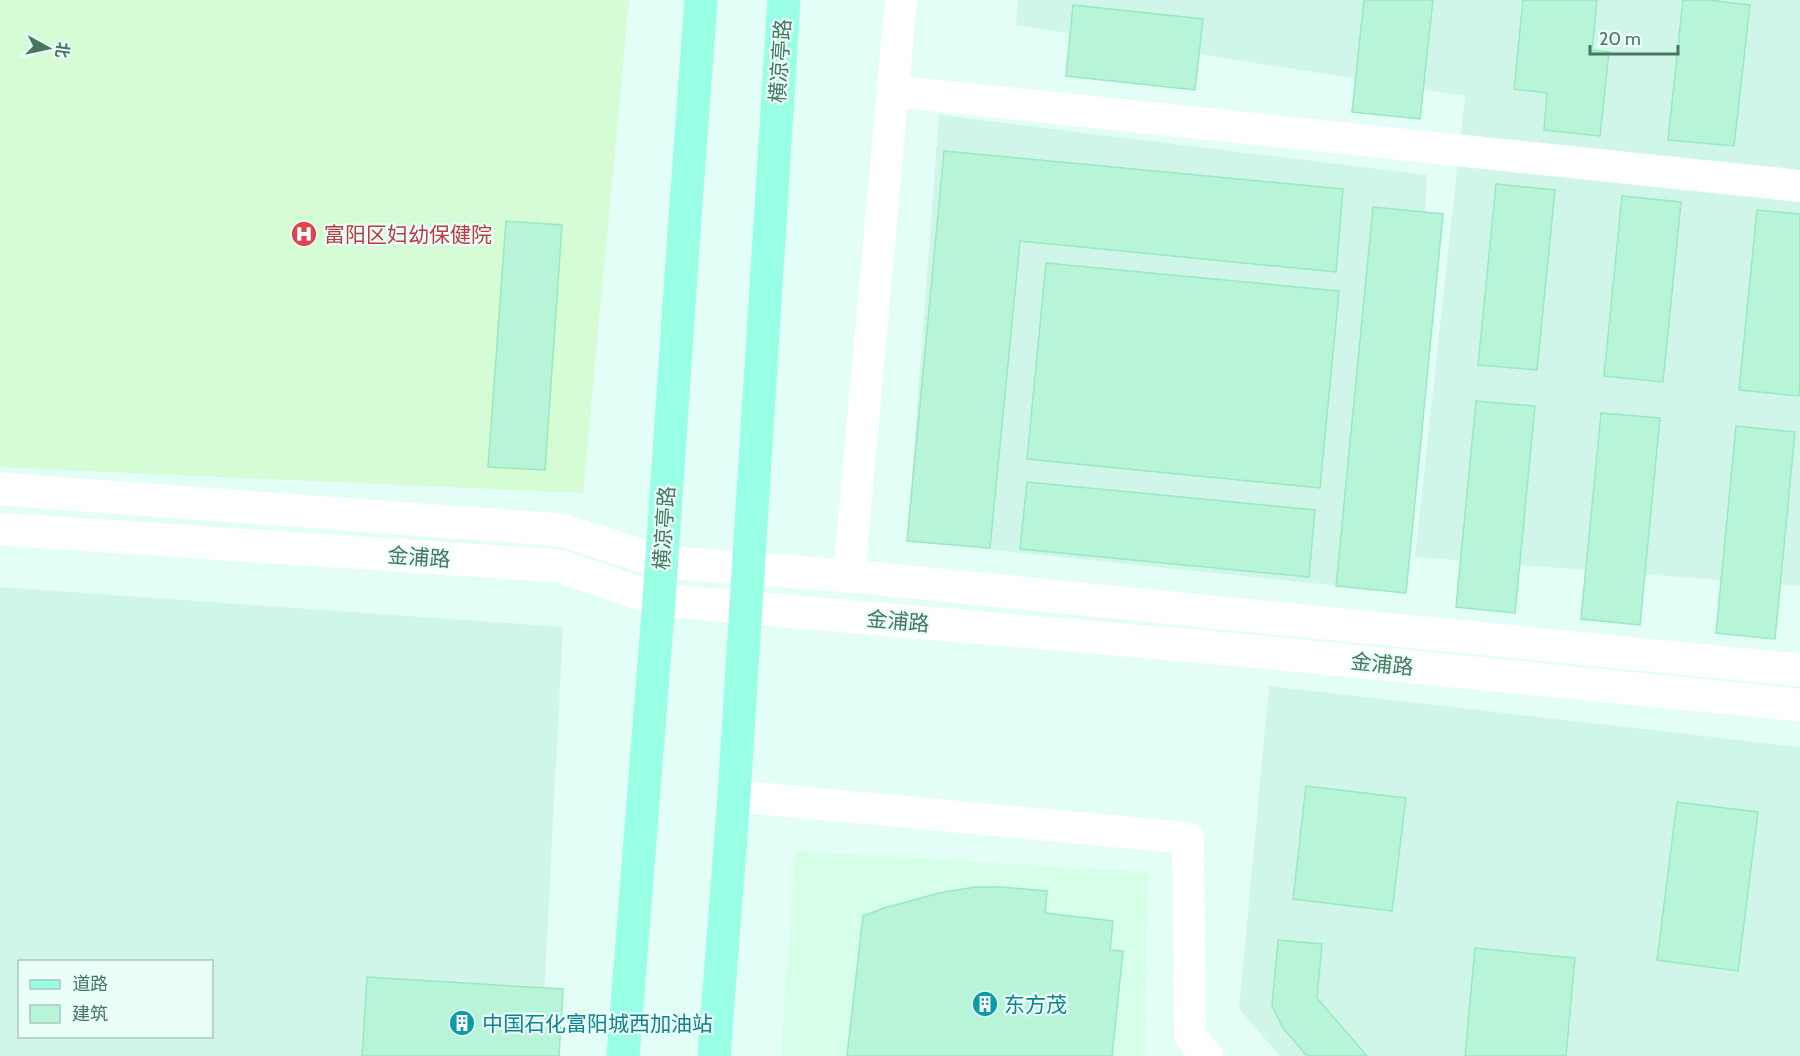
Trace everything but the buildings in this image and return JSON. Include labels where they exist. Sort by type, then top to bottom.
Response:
[{"type":"main road","name":"横凉亭路","points":[[623,1056],[662,562],[701,0]]},
{"type":"main road","name":"横凉亭路","points":[[714,1056],[734,796],[784,0]]},
{"type":"street","points":[[849,576],[901,0]]},
{"type":"street","points":[[893,91],[1800,186]]},
{"type":"street","name":"金浦路","points":[[0,489],[562,530],[662,562],[849,576],[1800,670]]},
{"type":"street","name":"金浦路","points":[[0,528],[560,566],[659,600],[1240,650],[1800,705]]},
{"type":"street","points":[[734,796],[1188,838],[1190,1036],[1208,1056]]},
{"type":"shaded area","name":"富阳区妇幼保健院","points":[[0,0],[629,0],[583,493],[0,467]]},
{"type":"shaded area","points":[[1018,0],[1800,0],[1800,586],[1415,557],[1465,96],[1016,25]]},
{"type":"shaded area","points":[[939,115],[1427,175],[1406,593],[907,541]]},
{"type":"shaded area","points":[[0,587],[563,627],[541,1056],[0,1056]]},
{"type":"shaded area","points":[[1269,686],[1800,747],[1800,1056],[1280,1056],[1239,1009]]},
{"type":"shaded area","points":[[795,851],[1148,872],[1145,1056],[781,1056]]},
{"type":"place","name":"富阳区妇幼保健院","points":[[304,234]]},
{"type":"place","name":"东方茂","points":[[985,1004]]},
{"type":"place","name":"中国石化富阳城西加油站","points":[[462,1023]]}]
